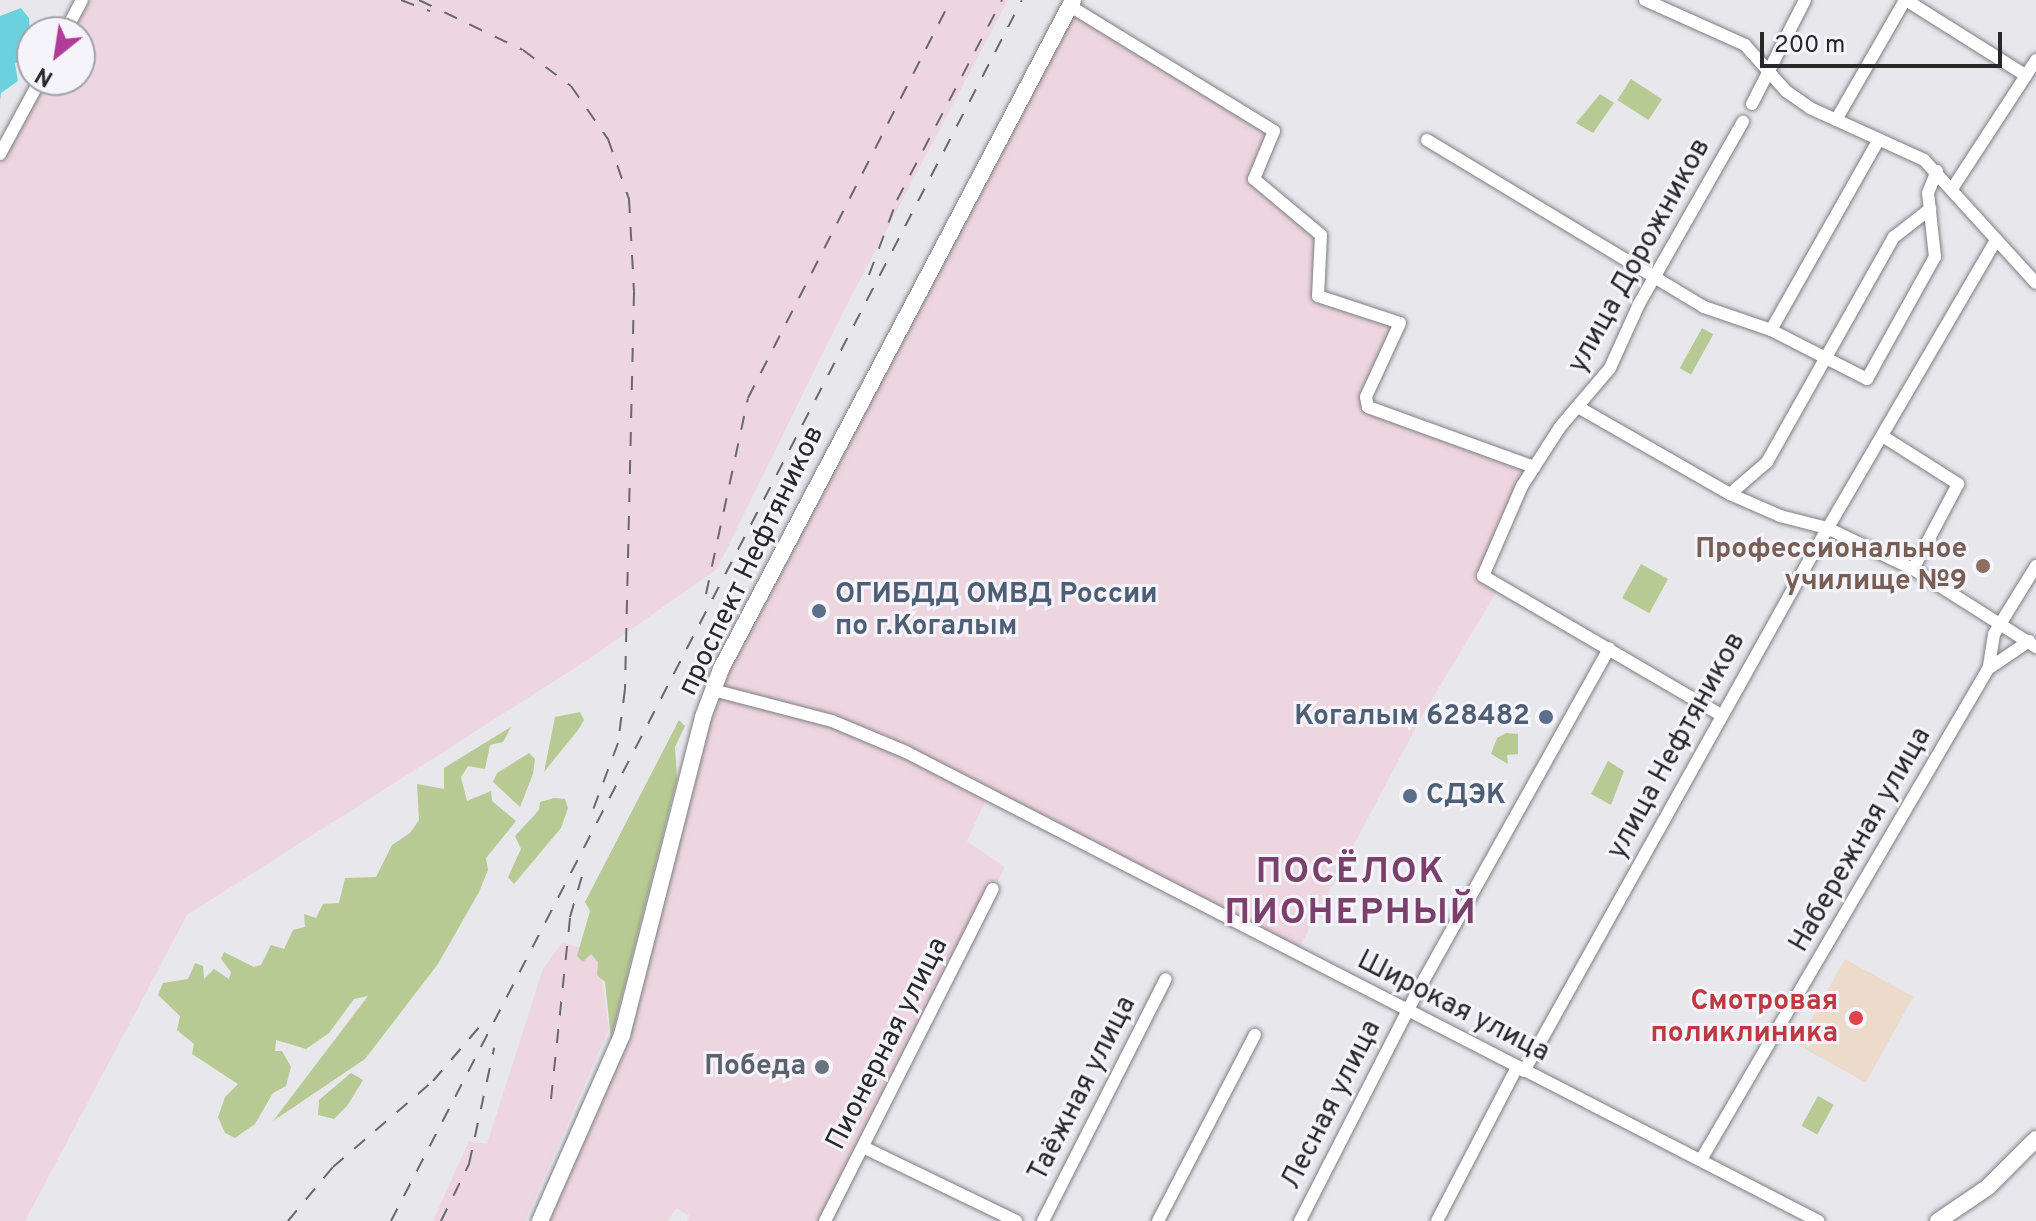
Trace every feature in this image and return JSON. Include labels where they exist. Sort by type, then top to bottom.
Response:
[{"type":"main road","name":"проспект Нефтяников","points":[[540,1221],[622,1035],[713,690],[1071,3]]},
{"type":"main road","points":[[1941,1219],[2003,1174],[2036,1139]]},
{"type":"street","points":[[1645,0],[1731,37],[1770,70],[1796,99],[1937,171],[2036,283]]},
{"type":"street","points":[[1752,104],[1805,0]]},
{"type":"street","points":[[1836,120],[1906,0],[2025,75]]},
{"type":"street","points":[[1071,3],[1274,131],[1254,179],[1321,235],[1318,296],[1400,323],[1366,397],[1368,407],[1534,467]]},
{"type":"street","points":[[1952,189],[2036,60]]},
{"type":"street","points":[[0,154],[31,96]]},
{"type":"street","name":"улица Дорожников","points":[[1609,648],[1483,576],[1496,536],[1534,467],[1610,368],[1653,278],[1743,122]]},
{"type":"street","points":[[1771,330],[1879,139]]},
{"type":"street","points":[[1427,140],[1715,313],[1771,330],[1867,379],[1935,257],[1929,186],[1937,171]]},
{"type":"street","points":[[1730,494],[1767,462],[1894,237],[1930,209]]},
{"type":"street","name":"улица Нефтяников","points":[[1437,1221],[1827,528],[1884,437],[1996,240]]},
{"type":"street","points":[[1578,407],[1730,494],[1780,516],[1827,528],[1913,569],[2004,623],[2033,644]]},
{"type":"street","points":[[1884,437],[1958,484],[1913,569]]},
{"type":"street","name":"Набережная улица","points":[[1702,1158],[1988,669],[1993,639],[2036,566]]},
{"type":"street","name":"Набережная улица","points":[[1988,669],[2033,644]]},
{"type":"street","points":[[1609,648],[1721,715]]},
{"type":"street","name":"Лесная улица","points":[[1300,1221],[1407,1011],[1609,648]]},
{"type":"street","name":"Широкая улица","points":[[713,690],[872,736],[1521,1069],[1702,1158],[1818,1221]]},
{"type":"street","name":"Пионерная улица","points":[[825,1221],[993,889]]},
{"type":"street","name":"Таёжная улица","points":[[1043,1221],[1166,979]]},
{"type":"street","points":[[1158,1221],[1255,1035]]},
{"type":"street","points":[[863,1147],[1016,1221]]},
{"type":"shaded area","points":[[82,0],[1008,0],[843,312],[717,569],[589,659],[187,915],[25,1221],[0,1221],[0,154],[31,96],[96,96],[96,16],[74,16]]},
{"type":"shaded area","points":[[1070,6],[1274,131],[1254,179],[1317,228],[1319,296],[1400,323],[1365,402],[1534,467],[1483,576],[1500,586],[1423,714],[1296,954],[988,795],[967,841],[1005,867],[825,1221],[687,1221],[690,1216],[676,1208],[668,1221],[540,1221],[597,1102],[703,717]]},
{"type":"shaded area","points":[[562,943],[598,952],[609,1029],[525,1221],[433,1221],[469,1141],[487,1144],[543,969]]},
{"type":"shaded area","name":"Смотровая поликлиника","points":[[1845,959],[1913,997],[1866,1083],[1797,1045]]},
{"type":"green space","points":[[1631,79],[1662,99],[1648,120],[1617,100]]},
{"type":"green space","points":[[1600,94],[1614,103],[1593,133],[1576,123]]},
{"type":"green space","points":[[1702,328],[1713,334],[1691,375],[1680,368]]},
{"type":"green space","points":[[1641,564],[1668,579],[1649,613],[1622,598]]},
{"type":"green space","points":[[580,712],[584,720],[578,730],[544,772],[555,717]]},
{"type":"green space","points":[[679,720],[685,726],[675,747],[677,779],[611,1039],[605,982],[597,975],[598,962],[591,954],[583,962],[577,956],[590,911],[585,902]]},
{"type":"green space","points":[[511,727],[503,742],[490,745],[485,769],[468,766],[461,777],[467,801],[491,791],[492,801],[516,821],[486,858],[488,870],[479,892],[438,964],[365,1059],[273,1121],[368,996],[354,999],[329,1033],[306,1049],[276,1040],[275,1051],[282,1051],[291,1067],[286,1086],[273,1093],[255,1124],[235,1138],[225,1133],[218,1117],[225,1097],[238,1084],[192,1054],[194,1044],[177,1030],[180,1016],[158,995],[163,983],[188,979],[195,963],[203,966],[204,979],[214,969],[229,979],[231,972],[221,959],[224,952],[254,967],[261,965],[271,945],[284,949],[293,930],[305,927],[304,914],[316,918],[323,904],[339,903],[345,878],[376,877],[392,845],[410,833],[419,820],[417,784],[444,789],[444,768]]},
{"type":"green space","points":[[1506,733],[1518,734],[1518,754],[1507,755],[1508,764],[1491,754],[1497,738]]},
{"type":"green space","points":[[529,753],[535,759],[533,774],[520,807],[493,782],[497,773]]},
{"type":"green space","points":[[1608,761],[1624,771],[1611,805],[1591,794]]},
{"type":"green space","points":[[565,799],[568,808],[561,828],[514,884],[508,877],[521,849],[515,836],[539,810],[540,802]]},
{"type":"green space","points":[[351,1073],[363,1080],[347,1106],[334,1119],[318,1115],[319,1100]]},
{"type":"green space","points":[[1818,1096],[1834,1105],[1817,1134],[1802,1126]]},
{"type":"water","points":[[21,8],[27,16],[16,16],[16,82],[1,93],[0,101],[0,16]]},
{"type":"railway","points":[[401,0],[430,11]]},
{"type":"railway","points":[[419,0],[523,50],[571,86],[608,139],[629,199],[634,292],[625,689],[618,743],[593,810]]},
{"type":"railway","points":[[706,594],[748,398],[951,0]]},
{"type":"railway","points":[[869,275],[897,200],[1002,0]]},
{"type":"railway","points":[[391,1221],[1022,0]]},
{"type":"railway","points":[[551,1099],[570,917],[585,866]]},
{"type":"railway","points":[[288,1221],[333,1167],[433,1081],[487,1018]]},
{"type":"railway","points":[[441,1221],[469,1164],[494,1048]]},
{"type":"place","name":"Профессиональное училище №9","points":[[1983,566]]},
{"type":"place","name":"ОГИБДД ОМВД России по г.Когалым","points":[[819,611]]},
{"type":"place","name":"Когалым 628482","points":[[1546,717]]},
{"type":"place","name":"СДЭК","points":[[1410,796]]},
{"type":"place","name":"Смотровая поликлиника","points":[[1856,1018]]},
{"type":"place","name":"Победа","points":[[822,1067]]},
{"type":"district","name":"ПОСЁЛОК ПИОНЕРНЫЙ","points":[[1351,894]]}]
